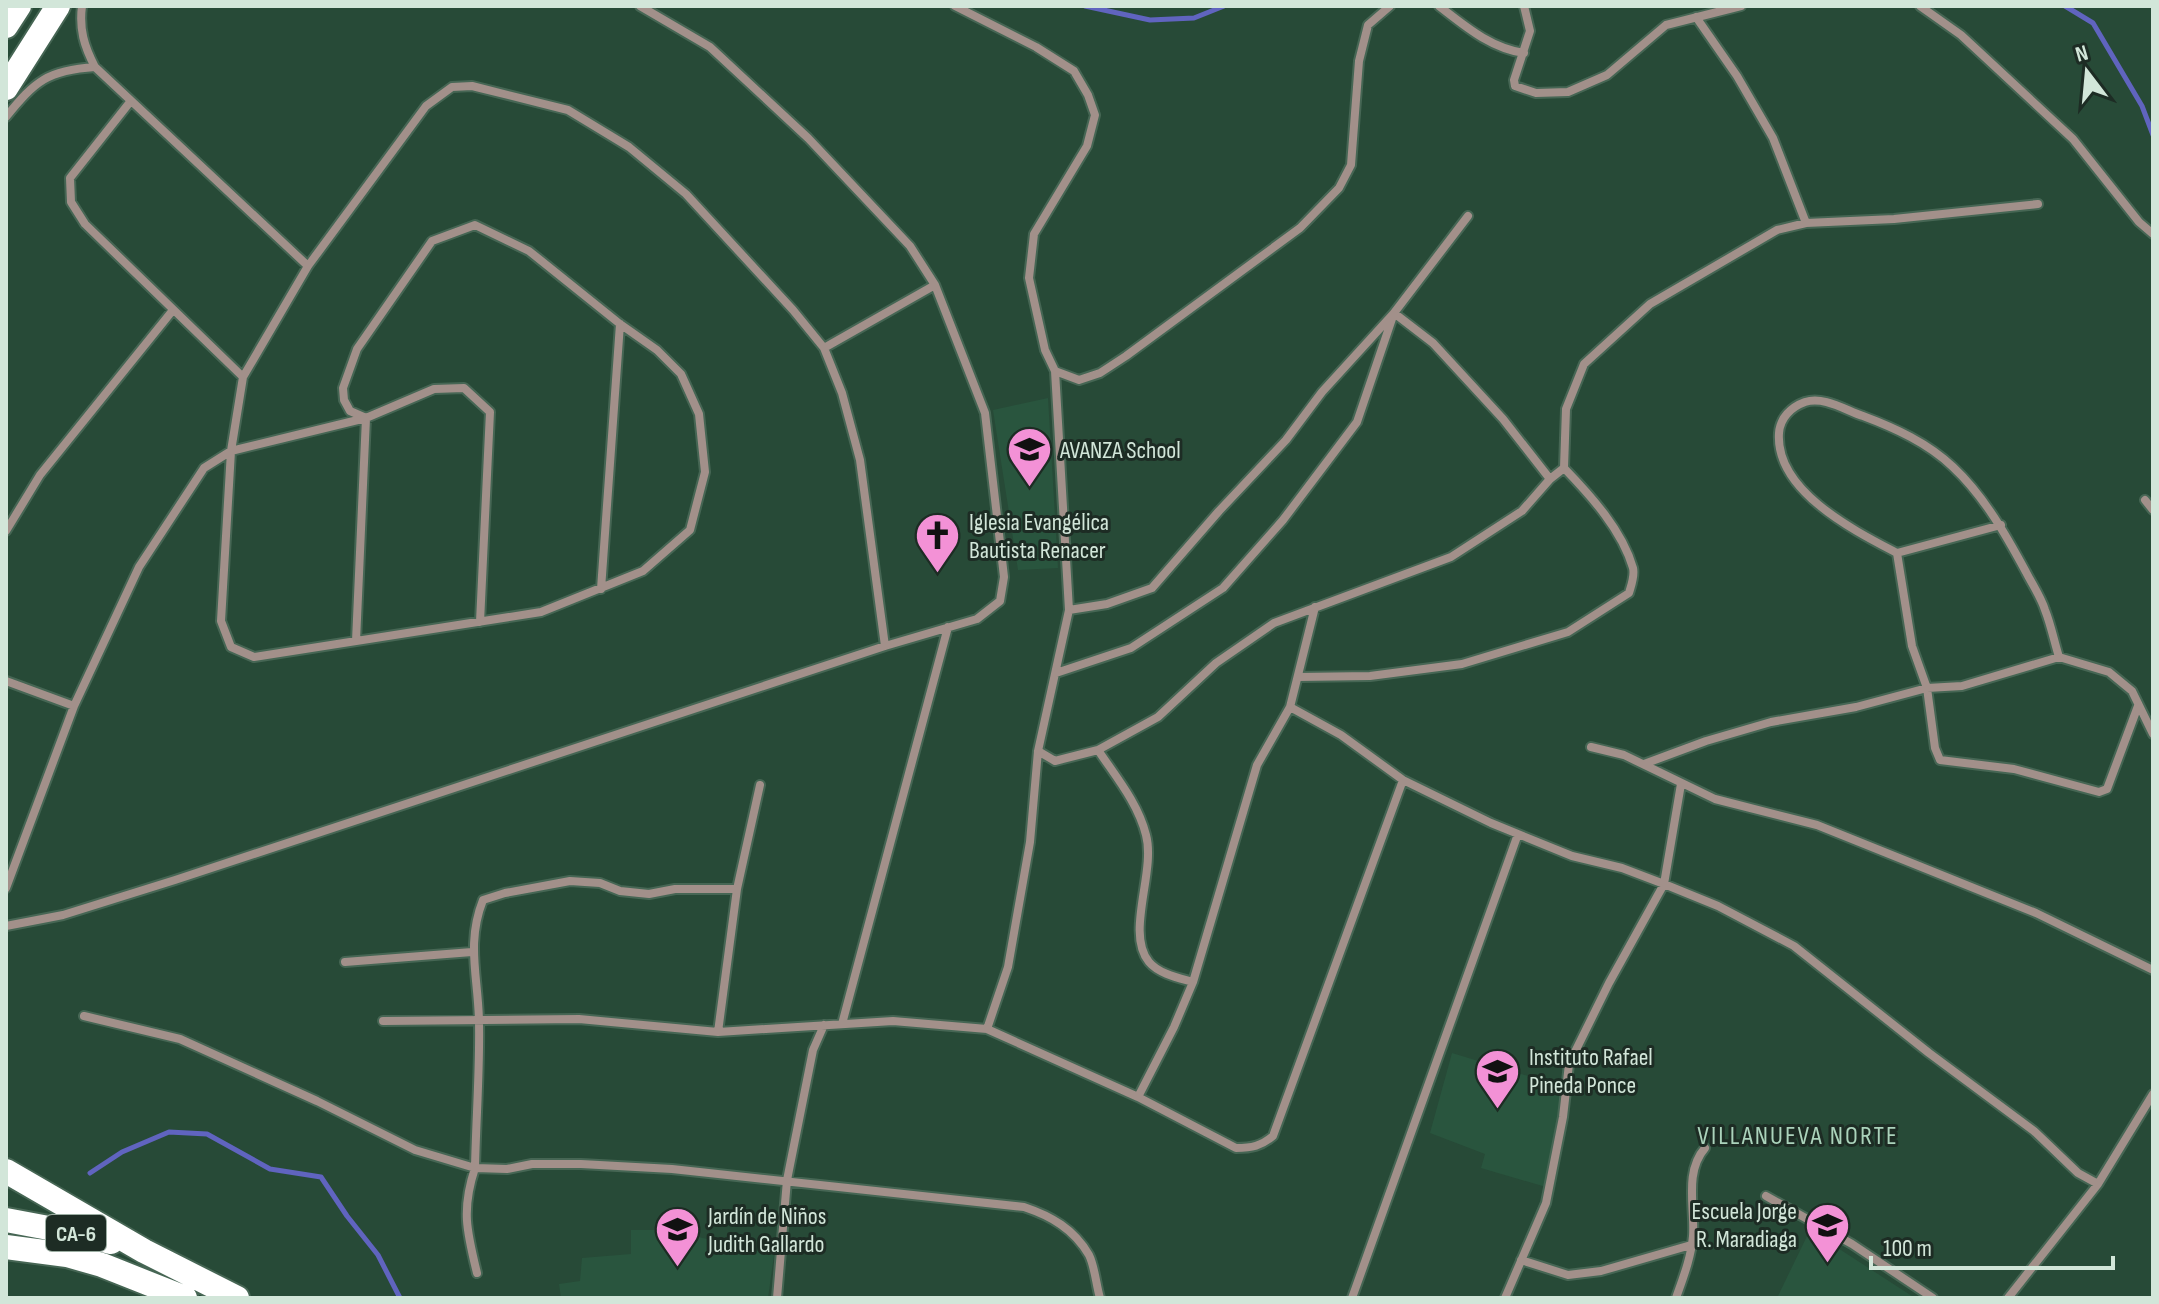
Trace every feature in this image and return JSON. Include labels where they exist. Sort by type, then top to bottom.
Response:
[{"type":"highway","points":[[6,26],[19,6]]},
{"type":"highway","points":[[6,88],[58,6]]},
{"type":"highway","points":[[6,1171],[144,1251]]},
{"type":"highway","name":"CA-6","points":[[6,1220],[75,1233],[144,1251],[237,1298]]},
{"type":"highway","name":"CA-6","points":[[6,1247],[67,1255],[102,1265],[185,1298]]},
{"type":"street","points":[[82,6],[82,39],[95,67],[308,266]]},
{"type":"street","points":[[6,926],[63,915],[147,889],[885,646],[977,619],[1000,601],[1004,577],[985,413],[935,285],[910,246],[808,138],[710,47],[640,6]]},
{"type":"street","points":[[955,6],[1036,47],[1074,71],[1095,115],[1087,146],[1034,234],[1029,278],[1045,350],[1055,371],[1069,610],[1038,751],[1030,842],[1008,967],[987,1029]]},
{"type":"street","points":[[1055,371],[1079,380],[1100,373],[1300,228],[1339,188],[1351,165],[1359,61],[1368,25],[1390,6]]},
{"type":"street","points":[[1439,6],[1488,42],[1508,51],[1524,53]]},
{"type":"street","points":[[1524,6],[1530,31],[1516,70],[1515,86],[1536,93],[1568,92],[1607,75],[1666,25],[1741,6]]},
{"type":"street","points":[[1920,6],[1961,35],[2073,139],[2139,222],[2153,234]]},
{"type":"street","points":[[1696,17],[1737,76],[1773,138],[1806,223]]},
{"type":"street","points":[[6,117],[28,90],[44,77],[69,69],[95,67]]},
{"type":"street","points":[[366,418],[350,411],[344,400],[343,388],[357,349],[432,241],[475,225],[529,251],[657,350],[681,374],[699,414],[705,472],[690,530],[643,571],[541,612],[254,657],[231,647],[221,621],[231,451],[243,377],[308,266],[426,106],[452,87],[472,86],[568,110],[629,147],[686,194],[824,348],[842,393],[860,460],[885,646]]},
{"type":"street","points":[[130,102],[70,178],[71,202],[85,224],[243,377]]},
{"type":"street","points":[[1298,677],[1370,676],[1462,664],[1568,632],[1629,593],[1634,571],[1617,533],[1589,493],[1564,468],[1566,409],[1584,364],[1650,304],[1777,230],[1806,223],[1894,219],[2038,204]]},
{"type":"street","points":[[1069,610],[1107,604],[1152,588],[1286,440],[1322,392],[1394,313],[1468,216]]},
{"type":"street","points":[[824,348],[935,285]]},
{"type":"street","points":[[6,531],[40,475],[173,310]]},
{"type":"street","points":[[1394,313],[1433,343],[1503,419],[1550,479]]},
{"type":"street","points":[[1056,673],[1131,648],[1223,588],[1283,520],[1357,422],[1394,313]]},
{"type":"street","points":[[601,589],[620,324]]},
{"type":"street","points":[[6,888],[74,706],[139,567],[204,468],[231,451],[366,418],[434,389],[464,388],[490,412],[480,622]]},
{"type":"street","points":[[2001,525],[1897,553],[1835,519],[1796,483],[1782,452],[1779,434],[1785,415],[1807,402],[1823,401],[1900,430],[1953,466],[2001,525],[2045,608],[2059,657]]},
{"type":"street","points":[[356,641],[366,418]]},
{"type":"street","points":[[1038,751],[1055,761],[1098,750],[1158,717],[1216,663],[1274,623],[1451,557],[1522,511],[1564,468]]},
{"type":"street","points":[[2145,500],[2153,510]]},
{"type":"street","points":[[1897,553],[1912,646],[1927,688],[1935,748],[1940,760],[2014,769],[2093,791],[2107,789],[2138,706]]},
{"type":"street","points":[[1138,1097],[1193,982],[1257,765],[1290,707],[1315,607]]},
{"type":"street","points":[[842,1024],[948,627]]},
{"type":"street","points":[[1644,764],[1771,722],[1856,707],[1927,688],[1962,686],[2059,657],[2109,672],[2132,691],[2153,734]]},
{"type":"street","points":[[6,681],[74,706]]},
{"type":"street","points":[[1290,707],[1341,735],[1403,780],[1572,856],[1622,868],[1718,906],[1794,946],[2034,1131],[2078,1173],[2098,1184]]},
{"type":"street","points":[[1591,747],[1624,755],[1715,799],[1831,831],[2036,913],[2153,970]]},
{"type":"street","points":[[1098,750],[1137,807],[1147,838],[1147,882],[1139,919],[1140,943],[1149,962],[1165,973],[1193,982]]},
{"type":"street","points":[[383,1021],[579,1019],[718,1032],[893,1021],[987,1029],[1138,1097],[1236,1148],[1263,1144],[1273,1136],[1403,780]]},
{"type":"street","points":[[1505,1298],[1546,1203],[1563,1117],[1569,1064],[1609,983],[1664,884],[1681,784]]},
{"type":"street","points":[[718,1032],[737,889],[760,785]]},
{"type":"street","points":[[1352,1298],[1518,834]]},
{"type":"street","points":[[477,1273],[466,1228],[468,1190],[475,1168],[479,1019],[472,952],[476,918],[483,900],[570,881],[600,883],[620,891],[649,894],[675,889],[737,889]]},
{"type":"street","points":[[345,962],[472,952]]},
{"type":"street","points":[[84,1016],[180,1039],[290,1088],[415,1150],[475,1168],[581,1164],[672,1169],[1024,1207],[1050,1215],[1065,1226],[1090,1256],[1100,1298]]},
{"type":"street","points":[[777,1298],[787,1180],[813,1050],[824,1025]]},
{"type":"street","points":[[2008,1298],[2098,1184],[2153,1094]]},
{"type":"street","points":[[1676,1298],[1691,1245],[1692,1183],[1700,1153],[1705,1148]]},
{"type":"street","points":[[1766,1196],[1852,1244],[1933,1298]]},
{"type":"street","points":[[1521,1260],[1568,1275],[1601,1271],[1691,1245]]},
{"type":"shaded area","name":"AVANZA School","points":[[1048,398],[1058,568],[1018,570],[993,410]]},
{"type":"shaded area","name":"Instituto Rafael Pineda Ponce","points":[[1452,1053],[1564,1087],[1546,1187],[1481,1168],[1485,1154],[1430,1133]]},
{"type":"shaded area","name":"Jardín de Niños Judith Gallardo","points":[[631,1230],[669,1230],[774,1255],[768,1298],[561,1298],[559,1284],[580,1281],[582,1258],[631,1254]]},
{"type":"shaded area","name":"Escuela Jorge R. Maradiaga","points":[[1810,1230],[1915,1298],[1777,1298]]},
{"type":"waterway","points":[[1085,6],[1150,20],[1194,18],[1224,6]]},
{"type":"waterway","points":[[2065,6],[2093,23],[2142,106],[2153,135]]},
{"type":"waterway","points":[[90,1173],[122,1152],[169,1132],[207,1134],[270,1169],[321,1177],[378,1255],[400,1298]]},
{"type":"place","name":"AVANZA School","points":[[1029,489]]},
{"type":"place","name":"Iglesia Evangélica Bautista Renacer","points":[[938,575]]},
{"type":"place","name":"Instituto Rafael Pineda Ponce","points":[[1498,1110]]},
{"type":"place","name":"Escuela Jorge R. Maradiaga","points":[[1828,1264]]},
{"type":"place","name":"Jardín de Niños Judith Gallardo","points":[[677,1269]]},
{"type":"district","name":"VILLANUEVA NORTE","points":[[1798,1135]]}]
